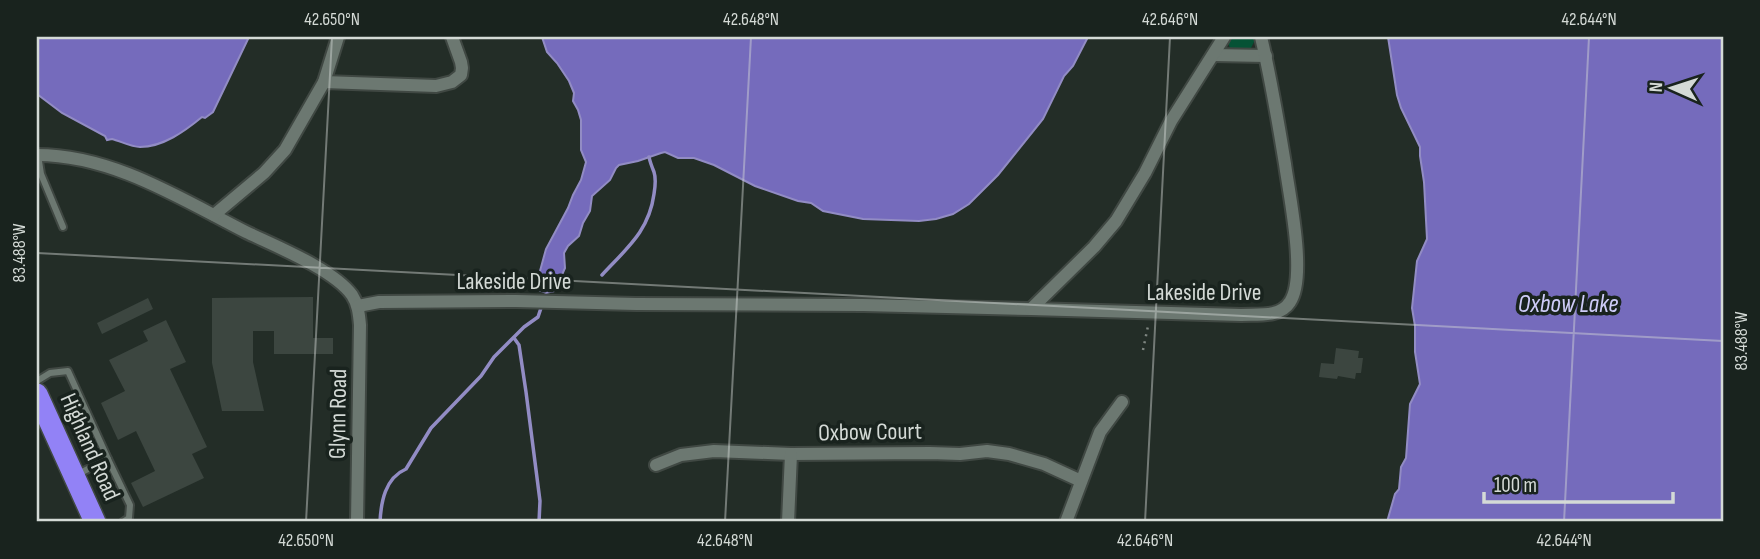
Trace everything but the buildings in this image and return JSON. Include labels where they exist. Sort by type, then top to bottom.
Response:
[{"type":"highway","name":"Highland Road","points":[[37,394],[95,522]]},
{"type":"street","points":[[214,215],[264,173],[285,150],[324,82],[338,37]]},
{"type":"street","points":[[324,82],[436,86],[452,82],[461,75],[462,68],[452,37]]},
{"type":"street","points":[[1031,309],[1094,247],[1116,220],[1145,173],[1195,80],[1224,37]]},
{"type":"street","name":"Lakeside Drive","points":[[358,306],[379,302],[516,301],[1271,314],[1282,310],[1291,302],[1296,286],[1297,257],[1273,89],[1261,37]]},
{"type":"street","points":[[1213,55],[1266,56]]},
{"type":"street","points":[[38,155],[56,155],[98,164],[140,179],[299,257],[348,290],[358,306]]},
{"type":"street","name":"Glynn Road","points":[[357,522],[361,346],[358,306]]},
{"type":"street","points":[[1066,522],[1100,432],[1122,402]]},
{"type":"street","name":"Oxbow Court","points":[[656,465],[681,455],[714,451],[791,454],[987,452],[1009,454],[1044,464],[1081,481]]},
{"type":"street","points":[[788,522],[791,454]]},
{"type":"lane","points":[[38,155],[41,174],[63,227]]},
{"type":"lane","points":[[37,381],[50,373],[68,371],[130,505],[130,518],[123,522]]},
{"type":"lane","points":[[74,476],[108,458]]},
{"type":"path","points":[[1143,350],[1151,313]]},
{"type":"green space","points":[[1231,37],[1254,37],[1254,42],[1251,48],[1230,48],[1228,43]]},
{"type":"water","points":[[37,37],[249,37],[213,112],[165,141],[140,147],[107,140],[105,136],[62,113],[37,94]]},
{"type":"water","points":[[542,37],[1088,37],[1073,66],[1064,76],[1043,119],[998,175],[969,204],[953,214],[919,221],[863,219],[823,211],[811,203],[755,186],[714,165],[694,158],[678,158],[665,152],[619,165],[610,180],[592,196],[590,211],[579,236],[564,253],[565,268],[555,291],[546,293],[534,288],[546,249],[581,180],[586,162],[581,150],[581,120],[573,101],[574,93],[569,81],[547,52]]},
{"type":"water","name":"Oxbow Lake","points":[[1388,37],[1723,37],[1723,522],[1387,522],[1399,489],[1401,467],[1406,458],[1410,404],[1420,384],[1412,308],[1417,261],[1427,239],[1420,147],[1397,95]]},
{"type":"waterway","points":[[602,275],[636,238],[647,218],[655,183],[649,157]]},
{"type":"waterway","points":[[380,522],[383,499],[393,478],[406,469],[431,428],[481,376],[494,357],[538,317],[542,305]]},
{"type":"waterway","points":[[514,338],[519,345],[526,392],[540,501],[539,522]]}]
